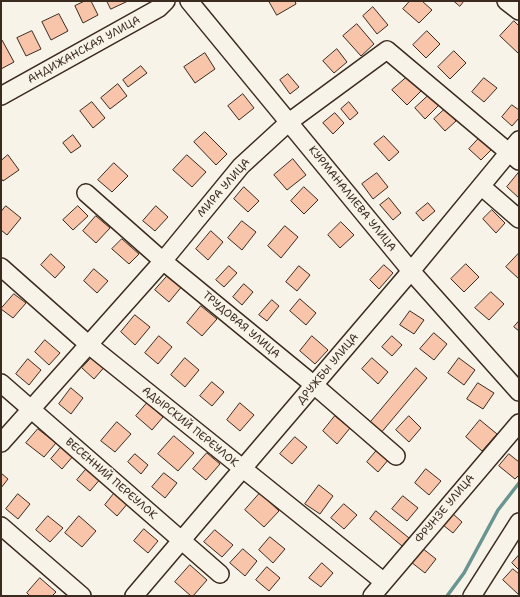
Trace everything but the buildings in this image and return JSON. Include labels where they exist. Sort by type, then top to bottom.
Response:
[{"type":"street","name":"АНДИЖАНСКАЯ УЛИЦА","points":[[1,96],[159,8],[166,1]]},
{"type":"street","name":"КУРМАНАЛИЕВА УЛИЦА","points":[[189,1],[411,271],[519,392]]},
{"type":"street","points":[[506,1],[519,12]]},
{"type":"street","name":"МИРА УЛИЦА","points":[[1,443],[163,261],[241,166],[289,122],[387,50],[515,151]]},
{"type":"street","name":"ДРУЖБЫ УЛИЦА","points":[[134,596],[411,271],[480,186],[515,151]]},
{"type":"street","points":[[480,186],[519,219]]},
{"type":"street","name":"ТРУДОВАЯ УЛИЦА","points":[[86,193],[163,261],[314,385],[396,456]]},
{"type":"street","name":"АДЫРСКИЙ ПЕРЕУЛОК","points":[[1,267],[89,345],[384,582]]},
{"type":"street","name":"ВЕСЕННИЙ ПЕРЕУЛОК","points":[[1,383],[220,574]]},
{"type":"street","name":"ФРУНЗЕ УЛИЦА","points":[[372,596],[519,423]]},
{"type":"street","points":[[472,596],[519,522]]},
{"type":"street","points":[[1,526],[82,596]]},
{"type":"waterway","points":[[447,596],[464,573],[498,510],[519,483]]}]
